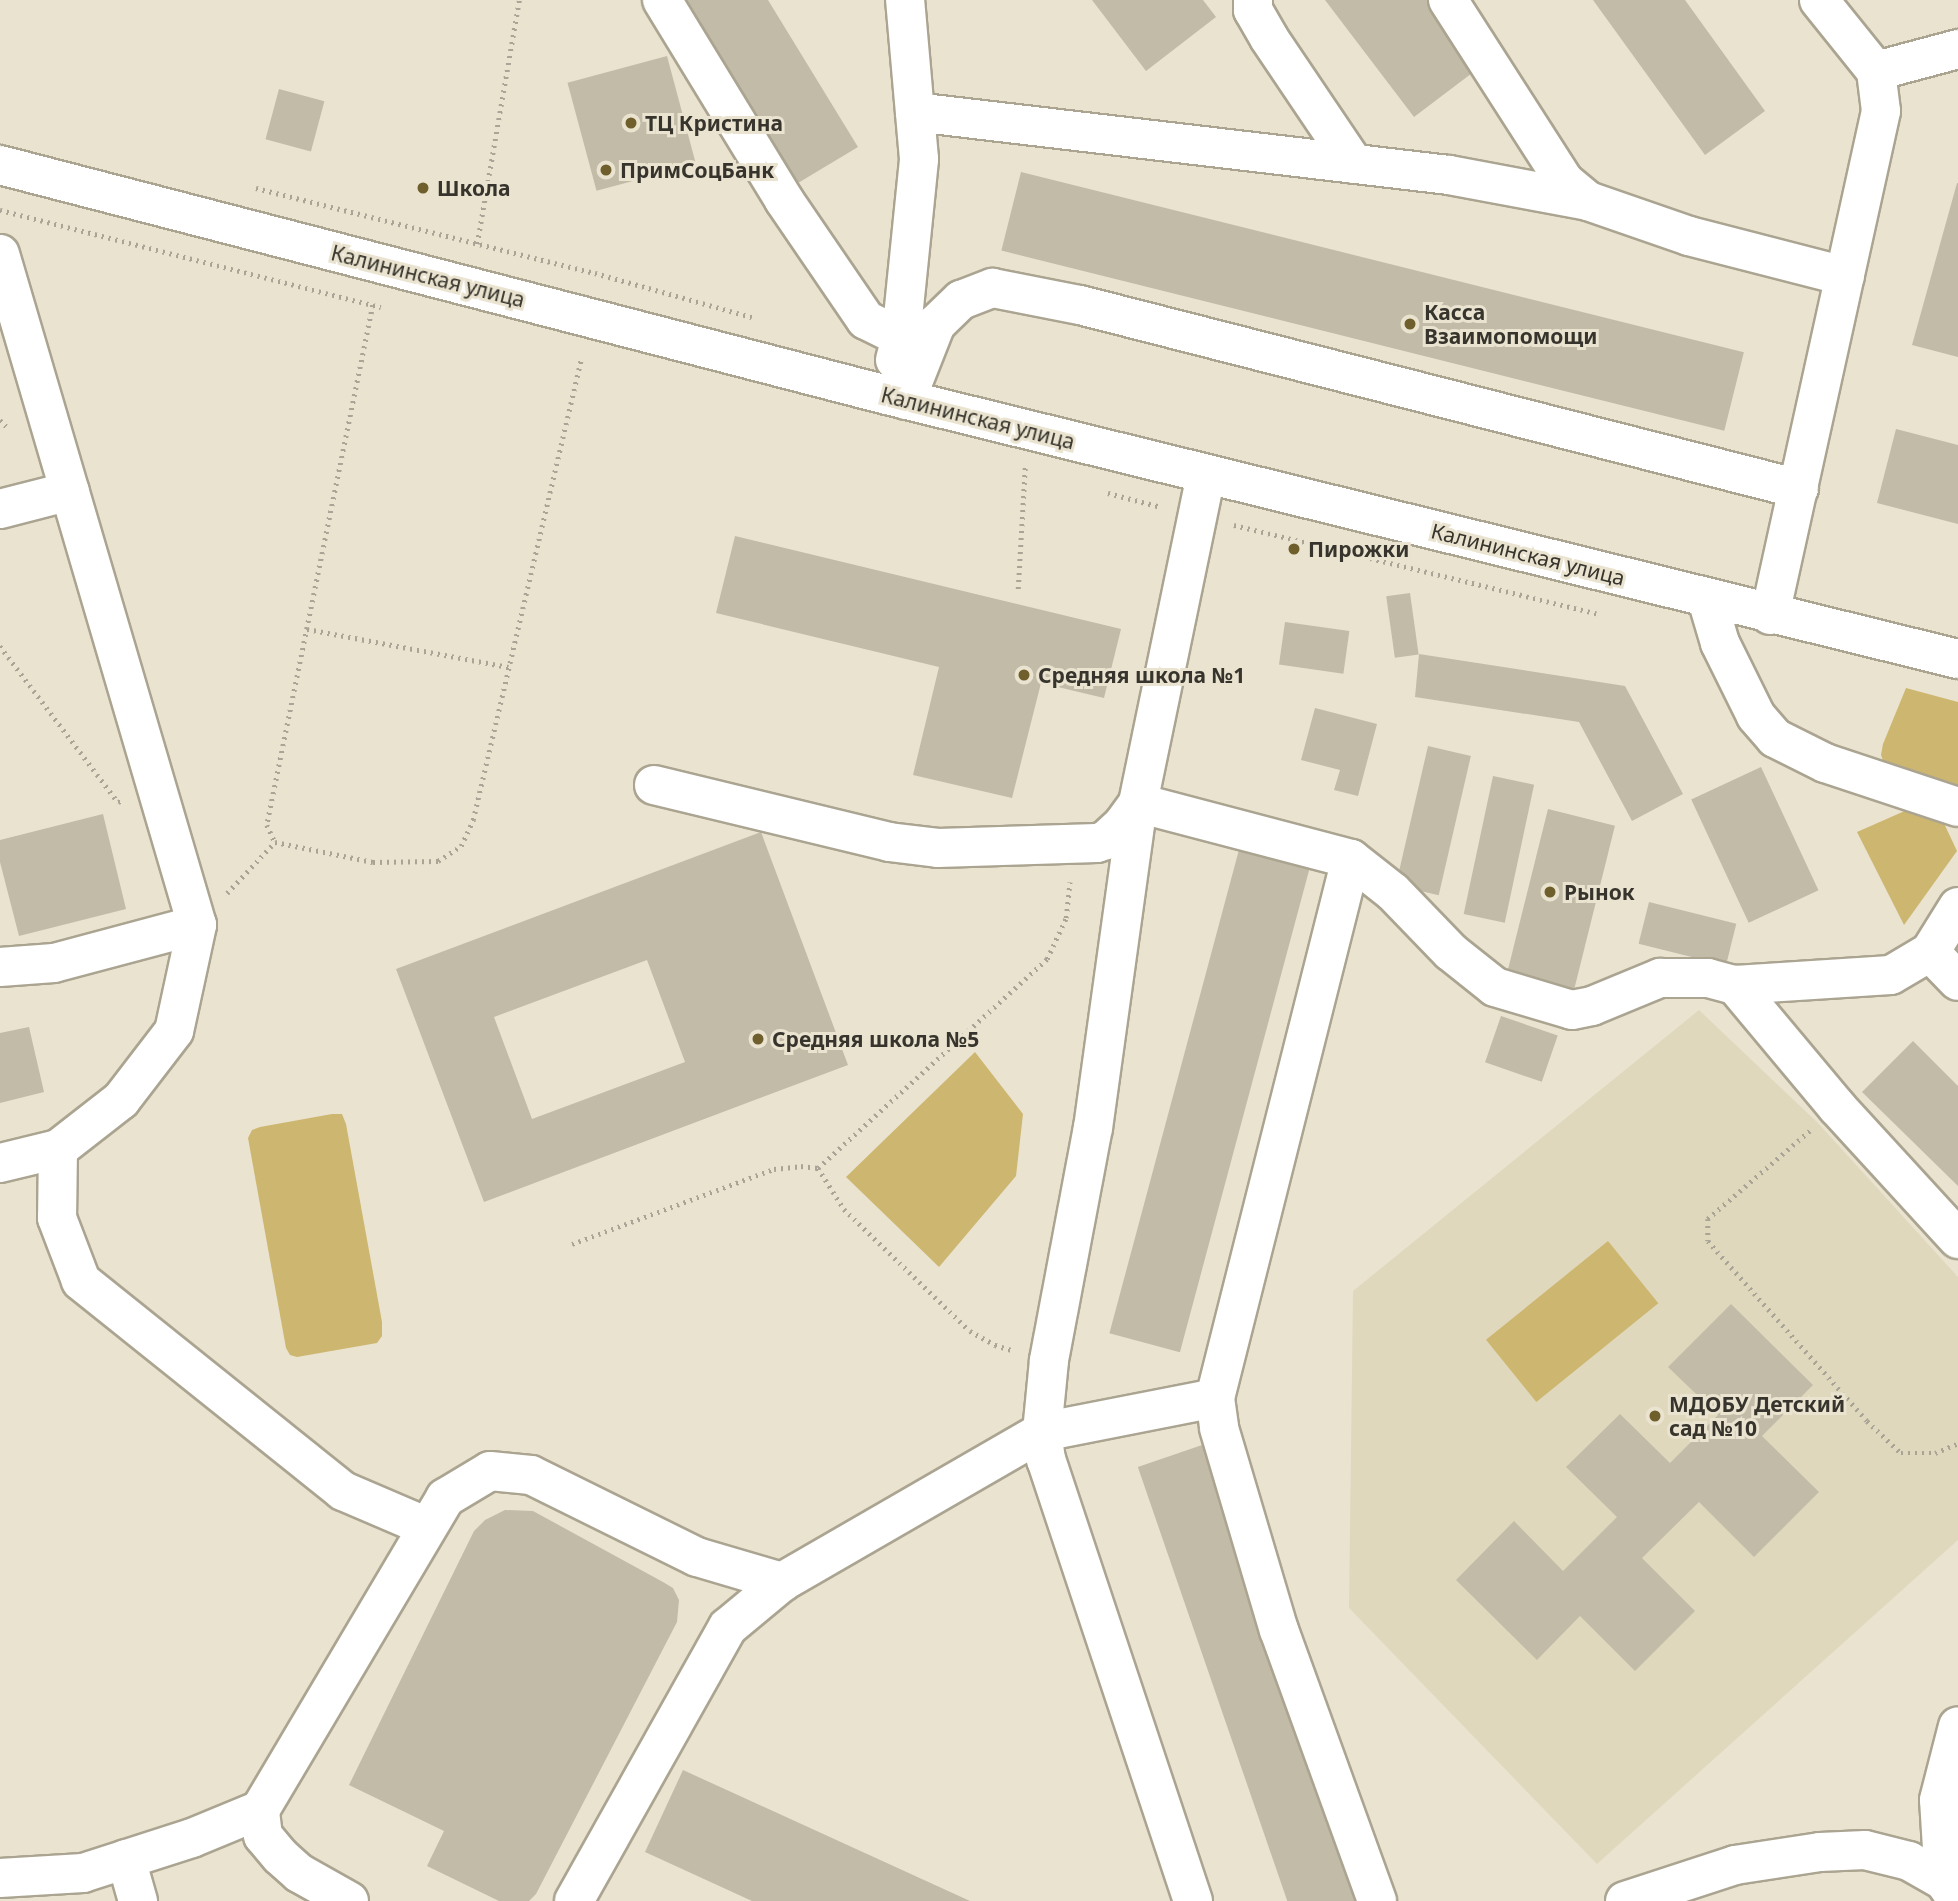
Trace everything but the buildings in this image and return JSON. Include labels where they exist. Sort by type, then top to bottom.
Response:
[{"type":"main road","points":[[662,0],[784,200],[866,320],[901,337]]},
{"type":"main road","points":[[896,398],[919,159],[905,0]]},
{"type":"main road","points":[[1253,0],[1253,10],[1269,38],[1354,164]]},
{"type":"main road","points":[[1448,0],[1564,181],[1588,201]]},
{"type":"main road","points":[[1770,615],[1881,111],[1876,71],[1819,0]]},
{"type":"main road","points":[[1876,71],[1958,49]]},
{"type":"main road","points":[[915,112],[1448,175],[1588,201],[1689,236],[1844,276]]},
{"type":"main road","name":"Калининская улица","points":[[0,165],[896,398],[1770,615],[1958,659]]},
{"type":"main road","points":[[0,254],[197,925],[174,1031],[121,1100],[58,1149],[0,1163]]},
{"type":"main road","points":[[896,398],[936,324],[961,300],[993,288],[1080,305],[1799,489]]},
{"type":"main road","points":[[1193,1901],[1046,1460],[1042,1432],[1049,1360],[1093,1128],[1138,803],[1206,474]]},
{"type":"main road","points":[[0,509],[70,491]]},
{"type":"main road","points":[[1706,599],[1720,643],[1756,716],[1774,738],[1825,763],[1958,807]]},
{"type":"main road","points":[[654,785],[889,842],[939,848],[1076,846],[1106,840],[1123,824],[1138,803]]},
{"type":"main road","points":[[1138,803],[1350,859],[1393,892],[1451,952],[1495,987],[1572,1010],[1592,1006],[1660,978],[1708,978],[1735,985],[1892,975],[1930,952],[1958,907]]},
{"type":"main road","points":[[1350,859],[1215,1398],[1219,1428],[1279,1630],[1377,1901]]},
{"type":"main road","points":[[0,967],[54,963],[197,925]]},
{"type":"main road","points":[[1930,952],[1958,981]]},
{"type":"main road","points":[[1735,985],[1837,1107],[1958,1239]]},
{"type":"main road","points":[[58,1149],[57,1218],[81,1281],[343,1491],[427,1527]]},
{"type":"main road","points":[[574,1901],[728,1627],[782,1582],[1042,1432],[1215,1398]]},
{"type":"main road","points":[[349,1901],[299,1873],[280,1856],[263,1836],[260,1811],[444,1498],[490,1471],[531,1475],[697,1558],[782,1582]]},
{"type":"main road","points":[[1951,1891],[1939,1800],[1958,1726]]},
{"type":"main road","points":[[0,1878],[83,1873],[260,1811]]},
{"type":"main road","points":[[1625,1901],[1735,1865],[1820,1852],[1865,1850],[1909,1861],[1951,1891]]},
{"type":"main road","points":[[126,1859],[138,1901]]},
{"type":"path","points":[[468,287],[519,0]]},
{"type":"path","points":[[244,185],[595,273],[765,320]]},
{"type":"path","points":[[275,842],[267,825],[373,305]]},
{"type":"path","points":[[275,842],[373,863],[438,861],[461,846],[473,820],[581,358]]},
{"type":"path","points":[[1018,589],[1023,541],[1021,495],[1029,430]]},
{"type":"path","points":[[307,629],[508,667]]},
{"type":"path","points":[[0,646],[118,802],[159,794]]},
{"type":"path","points":[[197,925],[275,842]]},
{"type":"path","points":[[572,1244],[774,1169],[801,1166],[818,1168],[1047,959],[1066,918],[1076,846]]},
{"type":"path","points":[[1837,1107],[1708,1219],[1708,1241],[1867,1421],[1901,1453],[1935,1453],[1958,1443]]},
{"type":"path","points":[[818,1168],[844,1209],[970,1331],[995,1345],[1049,1360]]},
{"type":"shaded area","points":[[1906,688],[1958,702],[1958,786],[1891,770],[1884,763],[1881,755],[1883,744]]},
{"type":"shaded area","points":[[1907,810],[1941,817],[1957,851],[1904,925],[1857,832]]},
{"type":"shaded area","name":"МДОБУ Детский сад №10","points":[[1699,1010],[1818,1123],[1958,1277],[1958,1540],[1597,1864],[1349,1608],[1353,1291]]},
{"type":"shaded area","points":[[975,1052],[1023,1114],[1016,1176],[939,1267],[846,1177]]},
{"type":"shaded area","points":[[342,1114],[346,1124],[382,1322],[382,1336],[377,1343],[297,1357],[290,1355],[286,1348],[248,1138],[252,1130],[260,1127]]},
{"type":"shaded area","points":[[1608,1241],[1658,1303],[1536,1402],[1486,1340]]},
{"type":"place","name":"ТЦ Кристина","points":[[631,123]]},
{"type":"place","name":"ПримСоцБанк","points":[[606,170]]},
{"type":"place","name":"Школа","points":[[423,188]]},
{"type":"place","name":"Касса Взаимопомощи","points":[[1410,324]]},
{"type":"place","name":"Пирожки","points":[[1294,549]]},
{"type":"place","name":"Средняя школа №1","points":[[1024,675]]},
{"type":"place","name":"Рынок","points":[[1550,892]]},
{"type":"place","name":"Средняя школа №5","points":[[758,1039]]},
{"type":"place","name":"МДОБУ Детский сад №10","points":[[1655,1416]]}]
